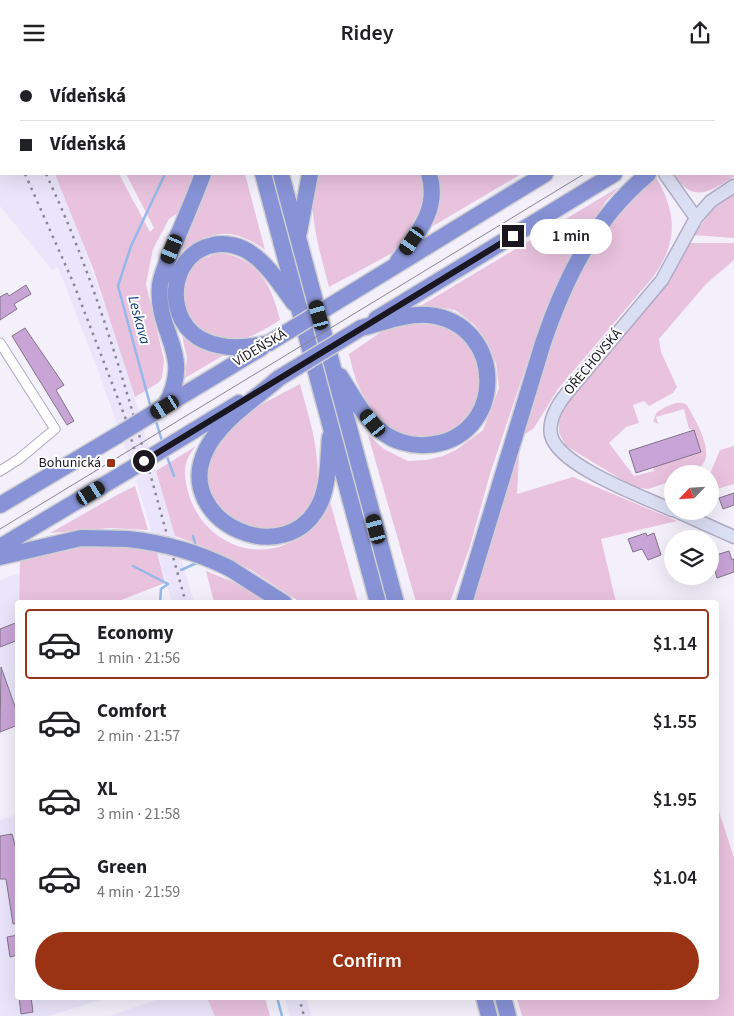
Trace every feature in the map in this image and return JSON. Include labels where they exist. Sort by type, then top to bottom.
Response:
[{"type":"highway","points":[[165,407],[173,390],[178,364],[161,307],[160,285],[166,263],[203,175]]},
{"type":"highway","points":[[263,175],[377,600]]},
{"type":"highway","points":[[281,175],[395,600]]},
{"type":"highway","points":[[298,237],[310,175]]},
{"type":"highway","points":[[394,267],[422,227],[430,211],[432,196],[429,175]]},
{"type":"highway","name":"VÍDEŇSKÁ","points":[[0,505],[165,407],[543,175]]},
{"type":"highway","points":[[0,547],[612,175]]},
{"type":"highway","points":[[465,600],[543,343],[558,300],[577,259],[591,237],[620,200],[645,176]]},
{"type":"highway","points":[[269,343],[248,347],[226,347],[204,341],[191,331],[181,318],[175,295],[179,272],[188,259],[200,249],[215,244],[239,247],[259,259],[299,309]]},
{"type":"highway","points":[[332,363],[373,423],[397,440],[422,446],[441,443],[459,435],[473,423],[486,397],[488,378],[482,353],[474,339],[462,328],[440,317],[421,315],[361,328]]},
{"type":"highway","points":[[279,378],[222,429],[211,442],[203,456],[200,471],[202,488],[209,506],[222,521],[242,533],[262,537],[285,533],[306,520],[316,508],[323,495],[331,427]]},
{"type":"highway","points":[[0,557],[80,538],[128,539],[158,543],[187,550],[229,568],[279,600]]},
{"type":"highway","points":[[485,1000],[489,1016]]},
{"type":"highway","points":[[504,1000],[508,1016]]},
{"type":"street","points":[[666,175],[696,217]]},
{"type":"street","name":"OŘECHOVSKÁ","points":[[664,505],[596,474],[571,460],[556,445],[551,427],[554,412],[563,398],[667,272],[696,217],[711,201],[734,186]]},
{"type":"street","points":[[0,343],[55,429],[20,459],[0,471]]},
{"type":"street","points":[[696,520],[734,537]]},
{"type":"shaded area","points":[[0,175],[55,175],[75,222],[124,361],[193,600],[171,600],[134,473],[98,370],[58,267],[52,270],[0,206]]},
{"type":"shaded area","points":[[55,175],[120,175],[150,232],[154,228],[127,175],[199,175],[186,207],[169,219],[153,249],[146,284],[164,360],[162,378],[158,383],[135,397],[94,271]]},
{"type":"shaded area","points":[[213,175],[245,175],[265,250],[242,237],[222,234],[201,239],[179,253]]},
{"type":"shaded area","points":[[314,175],[420,175],[425,194],[426,209],[398,250],[329,287],[313,217]]},
{"type":"shaded area","points":[[437,175],[519,175],[433,226],[440,200]]},
{"type":"shaded area","points":[[655,175],[662,188],[671,214],[671,239],[667,251],[653,277],[558,389],[534,428],[520,438],[517,494],[573,477],[664,516],[664,520],[677,521],[601,539],[616,600],[472,600],[548,342],[598,236]]},
{"type":"shaded area","points":[[675,175],[734,175],[734,177],[709,191],[695,192],[681,183]]},
{"type":"shaded area","points":[[619,187],[606,201],[568,260],[543,315],[490,474],[470,546],[451,600],[415,600],[368,435],[384,449],[408,461],[426,460],[443,456],[456,450],[483,430],[499,388],[496,363],[487,342],[475,325],[455,310],[422,305]]},
{"type":"shaded area","points":[[734,194],[734,238],[693,235],[715,207]]},
{"type":"shaded area","points":[[689,243],[734,243],[734,260],[706,284],[659,339],[661,352],[677,387],[673,393],[649,406],[644,401],[633,405],[639,423],[626,427],[609,443],[634,476],[654,471],[653,467],[694,430],[689,429],[684,409],[656,417],[658,424],[653,421],[657,412],[672,404],[683,403],[687,405],[704,440],[705,460],[701,465],[664,465],[664,484],[648,489],[634,487],[566,446],[559,433],[559,420],[566,404],[669,281]]},
{"type":"shaded area","points":[[218,253],[232,255],[243,260],[261,275],[277,307],[280,320],[257,333],[240,339],[223,339],[197,334],[178,298],[181,284],[194,262]]},
{"type":"shaded area","points":[[411,322],[437,326],[456,333],[470,345],[480,365],[481,388],[478,399],[467,419],[452,430],[428,439],[403,435],[382,420],[365,399],[359,387],[349,354],[387,328]]},
{"type":"shaded area","points":[[182,335],[201,348],[224,355],[185,378],[187,358]]},
{"type":"shaded area","points":[[300,384],[317,456],[315,493],[308,508],[292,524],[257,535],[214,507],[205,464],[209,452],[245,413]]},
{"type":"shaded area","points":[[196,446],[185,466],[185,476],[193,505],[202,520],[227,542],[259,550],[276,548],[305,534],[322,514],[329,498],[357,600],[297,600],[251,570],[202,546],[175,536],[156,471]]},
{"type":"shaded area","points":[[734,446],[734,484],[719,488],[719,465],[714,465],[720,450]]},
{"type":"shaded area","points":[[135,486],[148,530],[109,528],[50,533],[117,495]]},
{"type":"shaded area","points":[[101,540],[156,549],[165,583],[121,600],[19,600],[20,558]]},
{"type":"shaded area","points":[[206,571],[238,584],[265,600],[213,600]]},
{"type":"shaded area","points":[[19,573],[19,600],[15,600],[15,726],[0,732],[0,580]]},
{"type":"shaded area","points":[[719,811],[734,858],[734,1016],[522,1016],[518,1000],[719,1000]]},
{"type":"shaded area","points":[[15,815],[15,1000],[100,1000],[49,1016],[0,1016],[0,820]]},
{"type":"shaded area","points":[[156,1000],[208,1000],[215,1016],[109,1016]]},
{"type":"shaded area","points":[[208,1000],[266,1000],[270,1016],[215,1016]]},
{"type":"shaded area","points":[[286,1000],[307,1000],[312,1016],[290,1016]]},
{"type":"building","points":[[26,285],[31,294],[14,304],[17,309],[0,320],[0,297],[7,293],[9,296]]},
{"type":"building","points":[[25,328],[64,385],[56,390],[74,421],[67,425],[12,336]]},
{"type":"building","points":[[694,430],[701,452],[636,473],[629,451]]},
{"type":"building","points":[[734,493],[734,505],[723,509],[719,498]]},
{"type":"building","points":[[646,533],[647,536],[654,533],[661,555],[648,560],[642,549],[633,552],[628,539]]},
{"type":"building","points":[[729,551],[732,560],[734,559],[734,572],[719,577],[719,554]]},
{"type":"building","points":[[15,623],[15,641],[0,647],[0,629]]},
{"type":"building","points":[[1,667],[15,707],[15,726],[0,732]]},
{"type":"building","points":[[12,834],[15,845],[15,924],[13,924],[6,879],[0,879],[0,836]]},
{"type":"building","points":[[15,936],[15,956],[10,957],[7,937]]},
{"type":"building","points":[[19,1000],[31,1000],[33,1012],[21,1014]]},
{"type":"waterway","name":"Leskava","points":[[151,408],[118,286],[131,246],[165,175]]},
{"type":"waterway","name":"Leskava","points":[[155,418],[162,441]]},
{"type":"waterway","name":"Leskava","points":[[166,454],[174,476]]},
{"type":"waterway","name":"Leskava","points":[[193,536],[196,547]]},
{"type":"waterway","name":"Leskava","points":[[181,570],[199,562]]},
{"type":"waterway","points":[[133,566],[168,584],[161,589],[160,600]]},
{"type":"waterway","name":"Leskava","points":[[278,1000],[282,1016]]},
{"type":"tram line","points":[[0,529],[582,175]]},
{"type":"railway","points":[[25,175],[73,282],[130,430]]},
{"type":"railway","points":[[46,175],[69,226],[108,332],[141,440],[185,600]]},
{"type":"railway","points":[[127,425],[138,461]]},
{"type":"railway","points":[[300,1000],[304,1016]]},
{"type":"place","name":"Bohunická","points":[[111,463]]},
{"type":"route","points":[[144,461],[513,236]]}]
